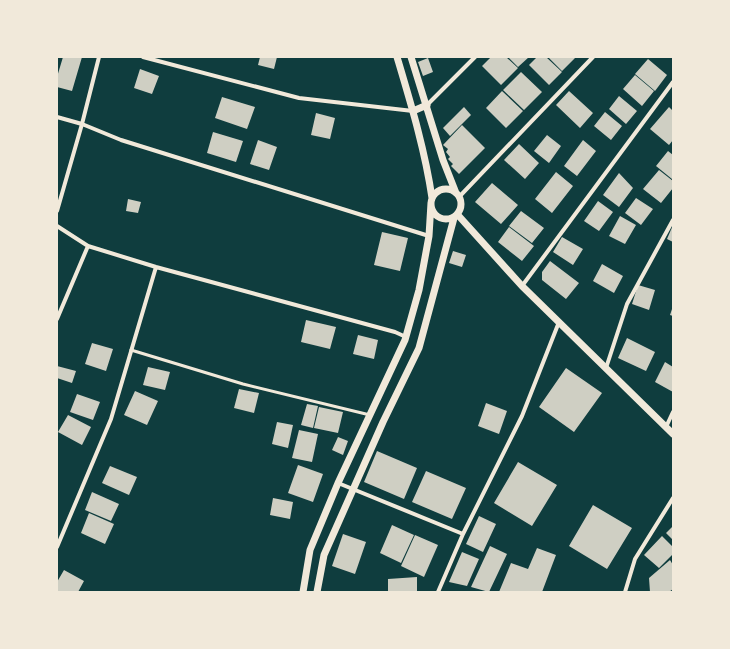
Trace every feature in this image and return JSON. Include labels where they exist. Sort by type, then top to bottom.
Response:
[{"type":"street","points":[[57,211],[82,124],[99,57]]},
{"type":"street","points":[[143,57],[298,98],[413,111],[427,105],[475,57]]},
{"type":"street","points":[[303,592],[310,550],[338,483],[406,337],[419,290],[429,236],[432,201],[428,172],[413,111],[397,57]]},
{"type":"street","points":[[317,592],[324,555],[383,422],[419,348],[456,216],[461,206],[458,195],[443,160],[411,57]]},
{"type":"street","points":[[458,195],[593,57]]},
{"type":"street","points":[[522,286],[673,82]]},
{"type":"street","points":[[57,117],[82,124],[121,140],[429,236]]},
{"type":"street","points":[[456,216],[444,220],[436,216],[431,208],[432,201],[438,191],[448,189],[458,195]]},
{"type":"street","points":[[456,216],[522,286],[673,434]]},
{"type":"street","points":[[606,368],[628,304],[673,220]]},
{"type":"street","points":[[57,226],[88,246],[156,268],[372,326],[406,337]]},
{"type":"street","points":[[57,319],[88,246]]},
{"type":"street","points":[[57,547],[111,419],[156,268]]},
{"type":"street","points":[[438,592],[463,534],[522,416],[559,322]]},
{"type":"street","points":[[666,428],[673,412]]},
{"type":"street","points":[[338,483],[463,534]]},
{"type":"street","points":[[625,592],[635,559],[673,498]]},
{"type":"lane","points":[[131,350],[243,384],[370,415]]},
{"type":"building","points":[[63,57],[82,57],[72,91],[57,87],[57,77]]},
{"type":"building","points":[[260,57],[277,57],[274,69],[258,65]]},
{"type":"building","points":[[491,57],[506,57],[518,68],[501,85],[482,66]]},
{"type":"building","points":[[508,57],[529,57],[518,67]]},
{"type":"building","points":[[537,57],[546,57],[562,72],[549,85],[529,65]]},
{"type":"building","points":[[548,57],[576,57],[562,71]]},
{"type":"building","points":[[428,58],[433,72],[423,76],[418,62]]},
{"type":"building","points":[[648,59],[667,75],[655,91],[635,74]]},
{"type":"building","points":[[140,69],[159,76],[152,94],[134,88]]},
{"type":"building","points":[[521,72],[542,92],[524,110],[503,90]]},
{"type":"building","points":[[635,75],[654,91],[642,106],[623,89]]},
{"type":"building","points":[[502,91],[523,111],[506,128],[486,108]]},
{"type":"building","points":[[569,91],[593,113],[580,128],[556,105]]},
{"type":"building","points":[[619,96],[637,111],[626,124],[609,109]]},
{"type":"building","points":[[222,97],[255,107],[247,129],[215,118]]},
{"type":"building","points":[[464,107],[471,115],[450,136],[443,128]]},
{"type":"building","points":[[669,107],[673,111],[673,140],[669,145],[650,129]]},
{"type":"building","points":[[605,112],[622,126],[611,140],[594,126]]},
{"type":"building","points":[[316,113],[335,118],[330,139],[311,135]]},
{"type":"building","points":[[462,125],[485,148],[459,174],[451,166],[453,164],[448,159],[450,157],[446,152],[448,149],[443,145]]},
{"type":"building","points":[[213,132],[243,141],[236,162],[207,153]]},
{"type":"building","points":[[547,135],[561,146],[549,163],[534,151]]},
{"type":"building","points":[[258,140],[277,147],[269,170],[250,164]]},
{"type":"building","points":[[583,140],[596,151],[577,176],[564,166]]},
{"type":"building","points":[[519,144],[539,163],[525,179],[504,160]]},
{"type":"building","points":[[668,151],[673,155],[672,179],[656,166]]},
{"type":"building","points":[[659,170],[673,181],[673,188],[661,203],[643,189]]},
{"type":"building","points":[[556,172],[573,186],[552,213],[535,199]]},
{"type":"building","points":[[619,173],[633,188],[619,207],[603,195]]},
{"type":"building","points":[[492,183],[518,205],[501,224],[475,202]]},
{"type":"building","points":[[636,198],[653,209],[641,225],[625,213]]},
{"type":"building","points":[[128,199],[141,202],[138,213],[126,211]]},
{"type":"building","points":[[598,201],[613,212],[599,231],[584,221]]},
{"type":"building","points":[[521,211],[544,228],[532,243],[509,226]]},
{"type":"building","points":[[620,216],[636,225],[625,244],[609,236]]},
{"type":"building","points":[[673,225],[673,242],[667,239]]},
{"type":"building","points":[[509,227],[534,246],[522,261],[498,242]]},
{"type":"building","points":[[382,232],[408,238],[400,271],[374,265]]},
{"type":"building","points":[[562,237],[583,249],[573,265],[553,252]]},
{"type":"building","points":[[453,251],[466,255],[462,267],[449,263]]},
{"type":"building","points":[[550,261],[579,283],[566,299],[542,280],[542,272]]},
{"type":"building","points":[[602,264],[623,276],[614,293],[593,281]]},
{"type":"building","points":[[638,285],[655,290],[649,310],[632,304]]},
{"type":"building","points":[[673,306],[673,316],[670,315]]},
{"type":"building","points":[[306,320],[336,327],[330,349],[301,342]]},
{"type":"building","points":[[358,335],[378,340],[374,359],[353,354]]},
{"type":"building","points":[[627,338],[655,352],[646,371],[618,358]]},
{"type":"building","points":[[92,343],[113,349],[106,371],[85,364]]},
{"type":"building","points":[[665,362],[673,367],[673,392],[655,382]]},
{"type":"building","points":[[57,366],[76,371],[72,383],[57,378]]},
{"type":"building","points":[[148,367],[170,372],[165,390],[143,385]]},
{"type":"building","points":[[566,368],[602,393],[574,432],[539,407]]},
{"type":"building","points":[[239,389],[259,393],[254,413],[234,408]]},
{"type":"building","points":[[135,391],[158,401],[147,425],[124,415]]},
{"type":"building","points":[[77,394],[100,402],[93,420],[70,412]]},
{"type":"building","points":[[486,403],[507,411],[499,434],[478,426]]},
{"type":"building","points":[[307,404],[318,406],[313,428],[301,425]]},
{"type":"building","points":[[319,407],[343,412],[338,433],[314,428]]},
{"type":"building","points":[[68,415],[91,427],[82,445],[58,432]]},
{"type":"building","points":[[277,422],[293,425],[288,448],[272,444]]},
{"type":"building","points":[[299,430],[318,434],[312,462],[292,458]]},
{"type":"building","points":[[338,437],[348,441],[343,455],[332,450]]},
{"type":"building","points":[[377,451],[417,468],[404,499],[364,482]]},
{"type":"building","points":[[518,462],[557,485],[532,526],[494,503]]},
{"type":"building","points":[[298,465],[323,474],[313,502],[288,493]]},
{"type":"building","points":[[110,466],[137,477],[129,495],[102,483]]},
{"type":"building","points":[[426,471],[466,488],[452,519],[412,502]]},
{"type":"building","points":[[92,492],[119,504],[111,521],[85,510]]},
{"type":"building","points":[[273,498],[293,502],[290,519],[270,515]]},
{"type":"building","points":[[593,505],[632,528],[607,569],[569,546]]},
{"type":"building","points":[[89,513],[114,524],[105,544],[81,533]]},
{"type":"building","points":[[479,516],[496,524],[483,552],[466,544]]},
{"type":"building","points":[[392,525],[414,535],[401,563],[380,553]]},
{"type":"building","points":[[673,526],[673,540],[666,533]]},
{"type":"building","points":[[343,534],[366,542],[355,574],[332,566]]},
{"type":"building","points":[[415,535],[438,545],[424,577],[401,566]]},
{"type":"building","points":[[662,536],[673,547],[673,554],[659,568],[644,555]]},
{"type":"building","points":[[490,546],[507,554],[489,592],[471,587]]},
{"type":"building","points":[[537,548],[556,555],[542,592],[499,592],[511,563],[528,569]]},
{"type":"building","points":[[462,552],[479,559],[467,586],[449,582]]},
{"type":"building","points":[[670,560],[673,565],[673,589],[669,592],[650,592],[649,578]]},
{"type":"building","points":[[64,570],[84,581],[78,592],[57,592],[57,582]]},
{"type":"building","points":[[417,577],[417,592],[388,592],[388,579]]}]
